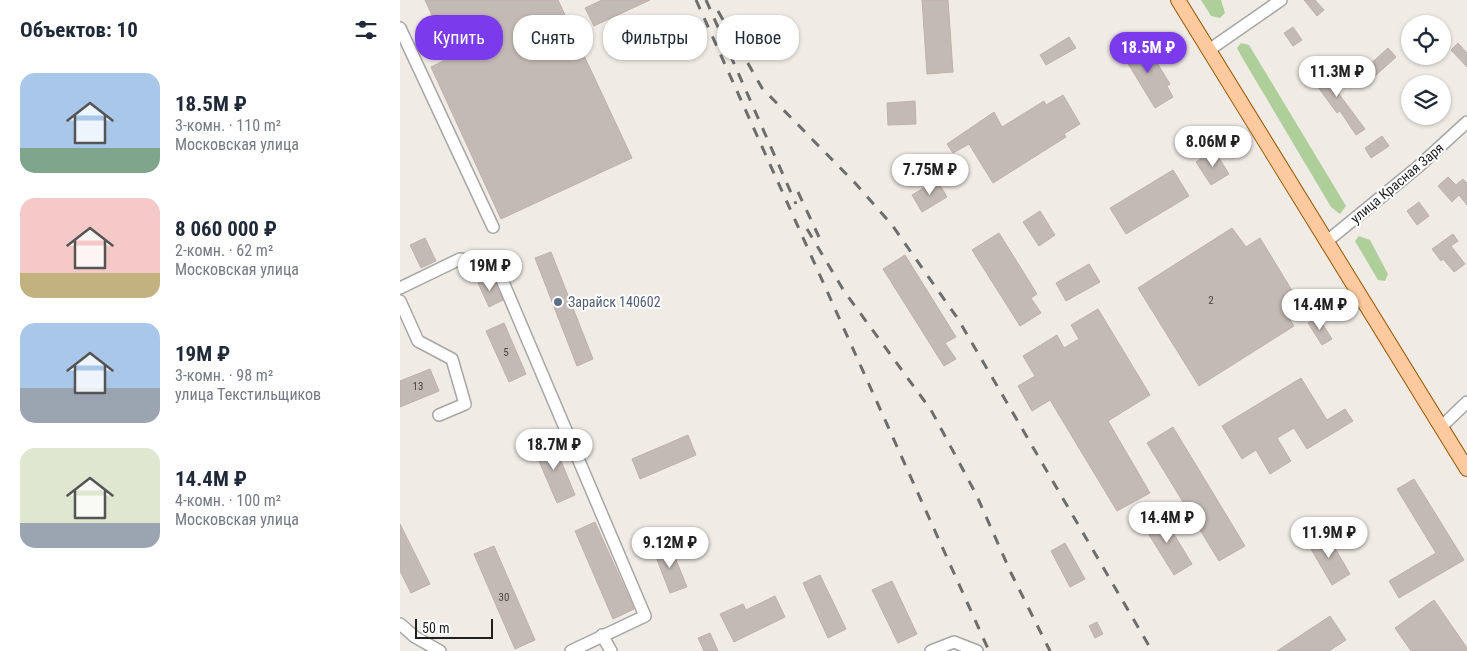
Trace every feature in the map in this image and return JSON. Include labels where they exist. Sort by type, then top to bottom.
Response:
[{"type":"main road","points":[[1178,0],[1467,468]]},
{"type":"street","points":[[1209,50],[1281,0]]},
{"type":"street","points":[[400,28],[493,227]]},
{"type":"street","name":"улица Красная Заря","points":[[1326,242],[1420,166],[1467,122]]},
{"type":"street","points":[[400,288],[460,259],[488,263],[497,268],[645,616],[572,651]]},
{"type":"street","points":[[400,301],[418,341],[452,359],[465,404],[439,415]]},
{"type":"street","points":[[1441,427],[1467,402]]},
{"type":"street","points":[[400,624],[415,637],[440,651]]},
{"type":"street","points":[[602,635],[611,651]]},
{"type":"street","points":[[930,651],[954,642],[977,651]]},
{"type":"green space","points":[[1201,0],[1221,0],[1225,13],[1220,18],[1211,16]]},
{"type":"green space","points":[[1241,43],[1249,45],[1346,206],[1340,214],[1331,207],[1243,59],[1237,48]]},
{"type":"green space","points":[[1359,236],[1370,240],[1388,274],[1385,281],[1378,280],[1355,241]]},
{"type":"building","points":[[425,0],[558,0],[565,15],[513,15],[513,60],[586,60],[632,158],[501,219],[431,67],[445,60],[503,60],[503,15],[432,15]]},
{"type":"building","points":[[602,0],[650,0],[618,15],[603,15],[603,22],[594,26],[593,15],[588,15],[585,8]]},
{"type":"building","points":[[922,0],[948,0],[953,72],[927,74]]},
{"type":"building","points":[[1304,0],[1315,0],[1324,10],[1317,16]]},
{"type":"building","points":[[1293,27],[1302,40],[1293,46],[1284,33]]},
{"type":"building","points":[[1069,37],[1076,48],[1046,65],[1040,55]]},
{"type":"building","points":[[1139,41],[1148,55],[1151,53],[1170,84],[1167,86],[1173,97],[1155,108],[1121,52]]},
{"type":"building","points":[[1458,43],[1467,53],[1467,67],[1451,50]]},
{"type":"building","points":[[1388,48],[1396,57],[1375,76],[1367,67]]},
{"type":"building","points":[[1330,65],[1338,75],[1329,81],[1365,129],[1356,135],[1340,111],[1337,113],[1312,79]]},
{"type":"building","points":[[1063,95],[1080,124],[1064,134],[1066,137],[993,183],[969,144],[953,153],[947,144],[994,112],[1002,127],[1044,101],[1046,105]]},
{"type":"building","points":[[915,101],[916,124],[888,125],[887,103]]},
{"type":"building","points":[[1382,136],[1389,146],[1371,158],[1365,148]]},
{"type":"building","points":[[1214,150],[1229,174],[1211,185],[1196,162]]},
{"type":"building","points":[[1173,170],[1189,196],[1126,234],[1110,208]]},
{"type":"building","points":[[1448,177],[1456,185],[1463,179],[1467,183],[1467,205],[1459,195],[1452,202],[1438,186]]},
{"type":"building","points":[[937,180],[947,197],[922,212],[912,195]]},
{"type":"building","points":[[1419,202],[1429,216],[1417,225],[1407,211]]},
{"type":"building","points":[[1040,211],[1055,235],[1039,246],[1023,222]]},
{"type":"building","points":[[1232,228],[1246,247],[1260,238],[1299,302],[1284,311],[1294,326],[1199,386],[1138,288]]},
{"type":"building","points":[[999,233],[1037,294],[1031,298],[1041,313],[1020,326],[972,250]]},
{"type":"building","points":[[1453,234],[1458,241],[1451,246],[1465,264],[1454,272],[1443,259],[1441,261],[1432,249]]},
{"type":"building","points":[[425,238],[436,261],[421,268],[410,245]]},
{"type":"building","points":[[551,252],[593,359],[577,366],[535,258]]},
{"type":"building","points":[[905,255],[956,337],[945,343],[956,359],[944,366],[883,269]]},
{"type":"building","points":[[1089,264],[1100,282],[1066,301],[1056,283]]},
{"type":"building","points":[[492,276],[503,300],[489,307],[478,283]]},
{"type":"building","points":[[1098,309],[1150,395],[1108,421],[1150,493],[1117,511],[1050,400],[1032,411],[1018,386],[1035,376],[1023,356],[1057,335],[1064,348],[1079,339],[1071,325]]},
{"type":"building","points":[[1318,317],[1332,339],[1322,345],[1308,323]]},
{"type":"building","points":[[504,323],[526,374],[509,382],[486,331]]},
{"type":"building","points":[[430,369],[439,391],[400,407],[400,381]]},
{"type":"building","points":[[1301,378],[1327,420],[1345,409],[1353,421],[1307,449],[1294,428],[1277,438],[1291,461],[1270,474],[1256,450],[1242,459],[1222,426]]},
{"type":"building","points":[[1173,427],[1245,546],[1219,561],[1147,443]]},
{"type":"building","points":[[688,435],[696,455],[640,479],[632,459]]},
{"type":"building","points":[[552,439],[575,495],[557,503],[533,447]]},
{"type":"building","points":[[1414,479],[1464,560],[1399,598],[1389,581],[1436,553],[1397,489]]},
{"type":"building","points":[[1161,513],[1192,564],[1174,575],[1143,525]]},
{"type":"building","points":[[595,522],[634,609],[613,619],[575,531]]},
{"type":"building","points":[[400,524],[430,584],[411,593],[400,571]]},
{"type":"building","points":[[1326,533],[1350,574],[1332,585],[1308,544]]},
{"type":"building","points":[[1065,543],[1085,579],[1070,587],[1051,551]]},
{"type":"building","points":[[670,545],[687,587],[670,593],[654,552]]},
{"type":"building","points":[[494,546],[535,640],[515,649],[474,554]]},
{"type":"building","points":[[820,575],[846,629],[828,638],[803,583]]},
{"type":"building","points":[[892,581],[917,634],[898,643],[872,590]]},
{"type":"building","points":[[775,596],[785,617],[734,642],[720,614],[743,604],[746,610]]},
{"type":"building","points":[[1434,600],[1467,648],[1467,651],[1411,651],[1395,628]]},
{"type":"building","points":[[1330,616],[1346,640],[1329,651],[1277,651]]},
{"type":"building","points":[[1097,622],[1103,634],[1095,638],[1089,626]]},
{"type":"building","points":[[710,633],[718,651],[704,651],[698,638]]},
{"type":"railway","points":[[696,0],[989,651]]},
{"type":"railway","points":[[706,0],[796,204]]},
{"type":"railway","points":[[718,11],[762,88],[856,184],[892,225],[958,319],[1152,651]]},
{"type":"railway","points":[[798,192],[819,237]]},
{"type":"railway","points":[[807,229],[844,291],[931,410],[976,494],[1011,573],[1050,651]]},
{"type":"place","name":"Зарайск 140602","points":[[558,302]]}]
